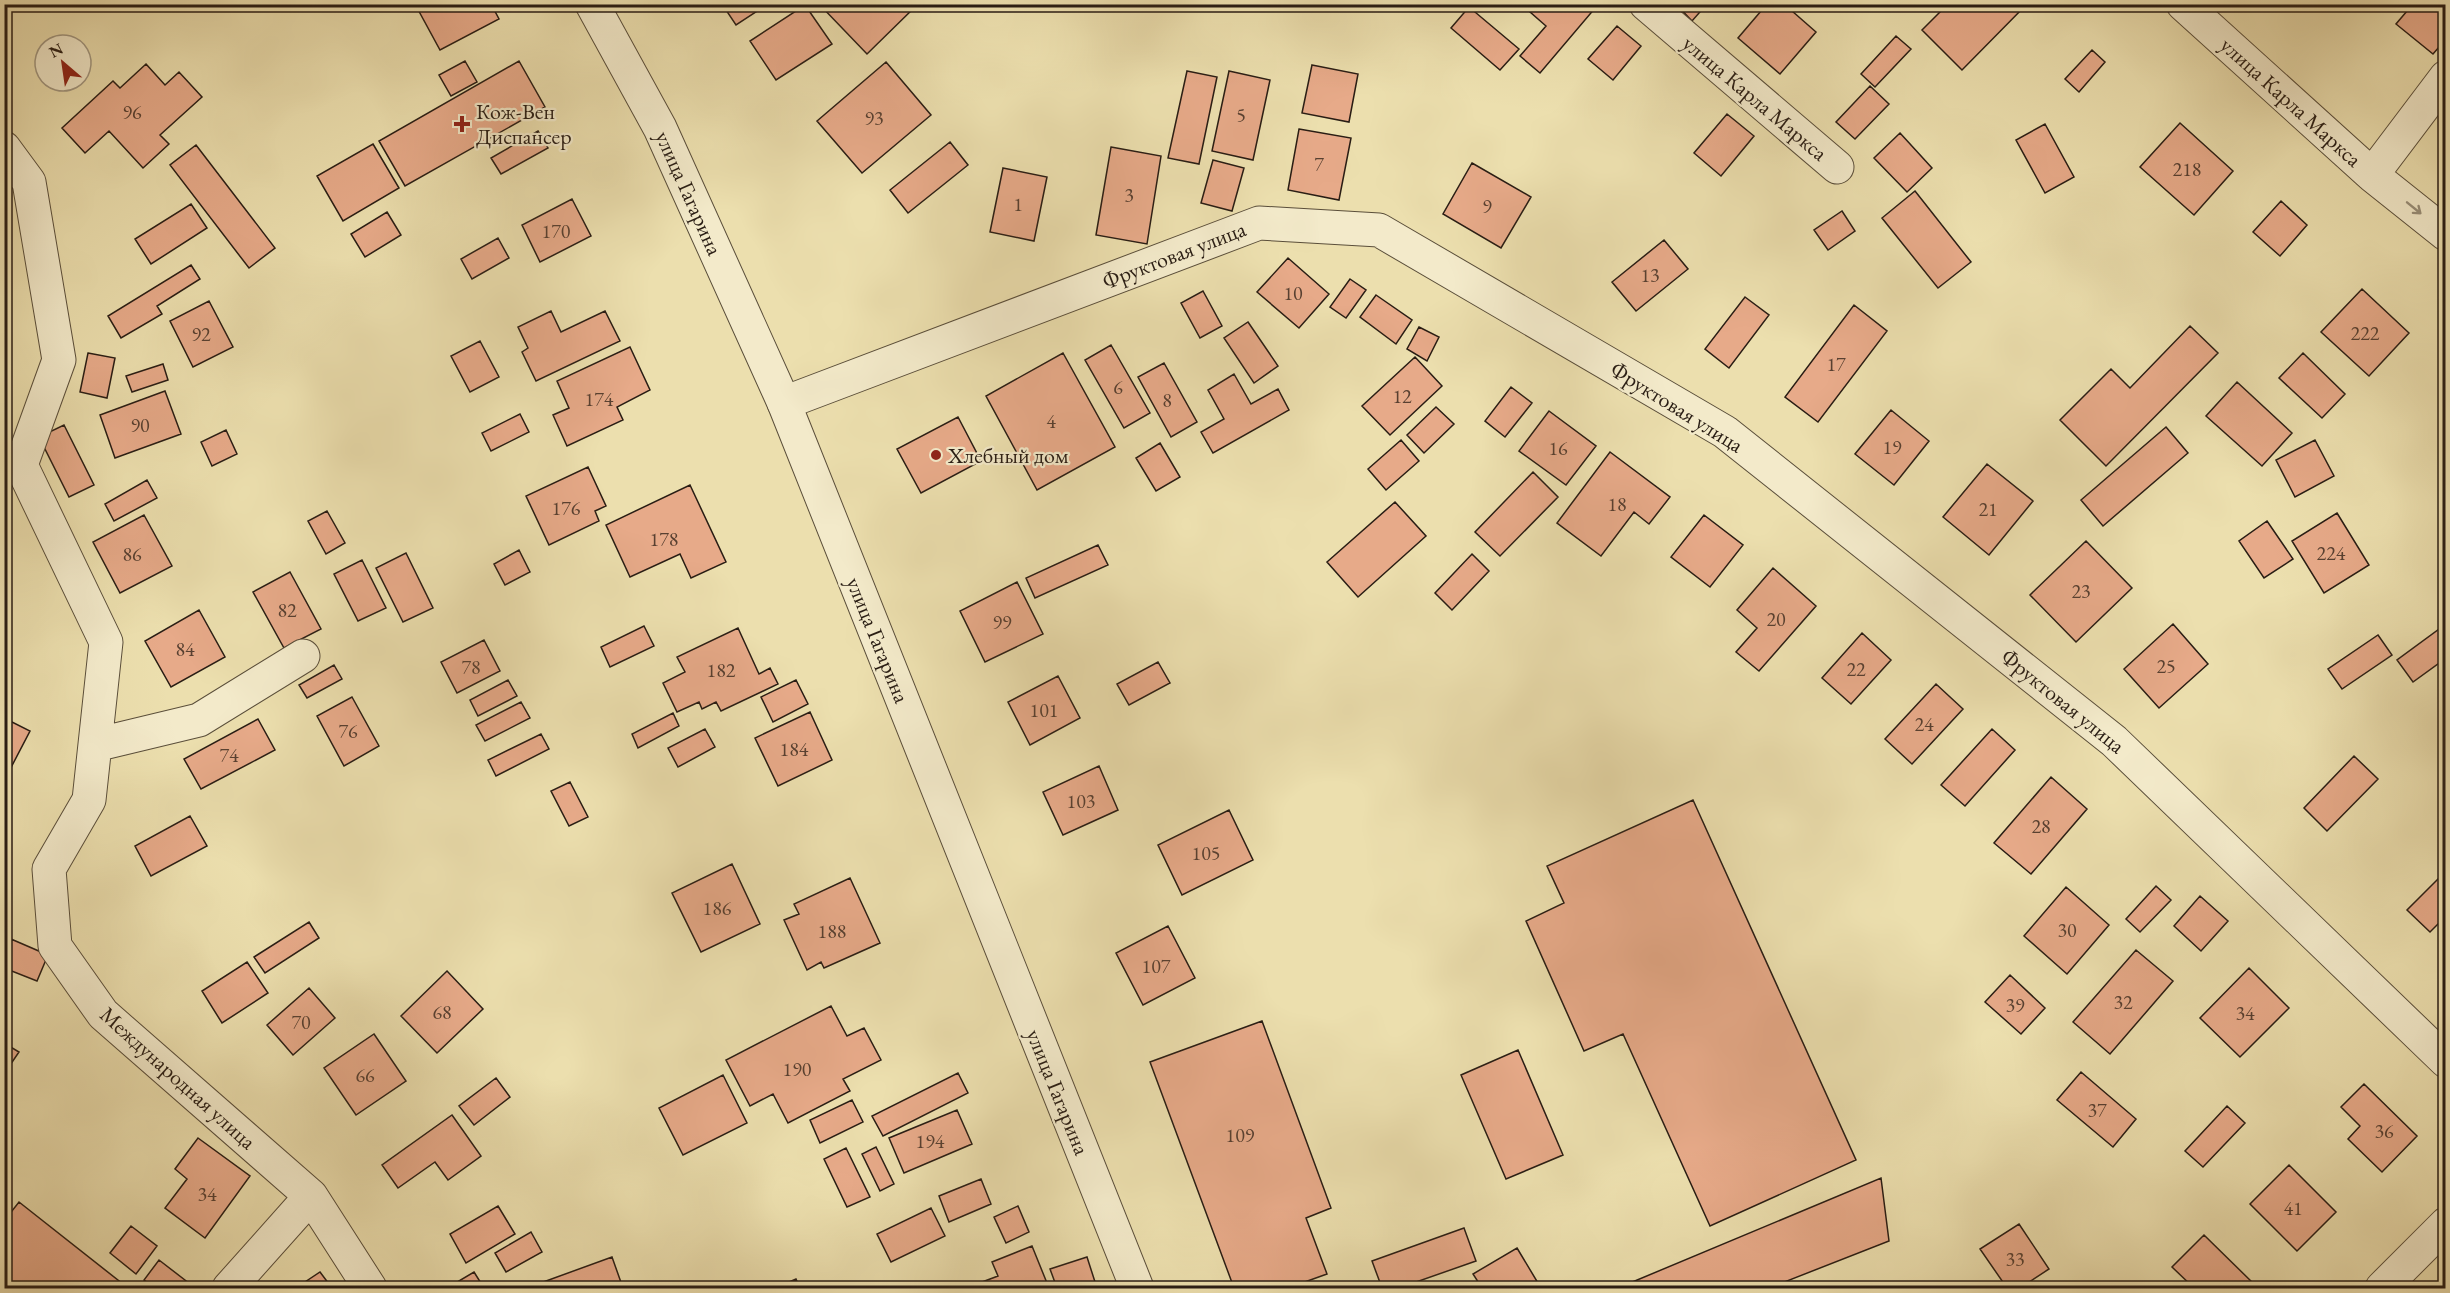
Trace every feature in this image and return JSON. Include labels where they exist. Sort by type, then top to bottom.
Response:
[{"type":"street","name":"улица Гагарина","points":[[592,4],[660,128],[784,403],[1137,1288]]},
{"type":"street","name":"улица Карла Маркса","points":[[1646,4],[1837,167]]},
{"type":"street","name":"улица Карла Маркса","points":[[2183,4],[2372,175],[2445,234]]},
{"type":"street","name":"улица Карла Маркса","points":[[2372,175],[2445,77]]},
{"type":"street","name":"Международная улица","points":[[4,148],[29,182],[59,360],[21,465],[106,642],[89,800],[49,869],[55,946],[103,1014],[311,1196],[370,1288]]},
{"type":"street","name":"Фруктовая улица","points":[[784,403],[1258,223],[1378,230],[1725,432],[2115,741],[2445,1061]]},
{"type":"street","points":[[95,745],[199,720],[303,656]]},
{"type":"street","points":[[230,1288],[311,1196]]},
{"type":"street","points":[[2382,1288],[2445,1224]]},
{"type":"building","points":[[415,4],[491,4],[499,19],[440,50]]},
{"type":"building","points":[[722,4],[768,4],[736,25]]},
{"type":"building","points":[[819,4],[918,4],[867,54]]},
{"type":"building","points":[[1521,4],[1594,4],[1596,7],[1540,73],[1520,56],[1546,26]]},
{"type":"building","points":[[1676,4],[1707,4],[1692,21]]},
{"type":"building","points":[[1767,4],[1784,4],[1816,32],[1780,74],[1738,38]]},
{"type":"building","points":[[1948,4],[2027,4],[1962,70],[1922,30]]},
{"type":"building","points":[[2413,4],[2446,4],[2446,39],[2433,54],[2396,24]]},
{"type":"building","points":[[805,5],[832,44],[776,80],[750,41]]},
{"type":"building","points":[[1469,7],[1519,49],[1500,70],[1451,28]]},
{"type":"building","points":[[1617,26],[1641,46],[1613,80],[1588,59]]},
{"type":"building","points":[[1896,36],[1911,49],[1875,87],[1861,74]]},
{"type":"building","points":[[2092,50],[2105,62],[2079,92],[2065,79]]},
{"type":"building","points":[[465,61],[477,82],[451,96],[439,75]]},
{"type":"building","name":"Кож-Вен Диспансер","points":[[519,61],[545,107],[405,186],[379,141]]},
{"type":"building","points":[[886,62],[931,115],[862,173],[817,121]]},
{"type":"building","points":[[146,64],[165,85],[179,72],[202,97],[160,135],[169,144],[143,168],[109,131],[85,153],[62,128],[113,81],[120,88]]},
{"type":"building","points":[[1312,65],[1358,74],[1349,122],[1302,113]]},
{"type":"building","points":[[1187,71],[1217,77],[1199,164],[1168,158]]},
{"type":"building","points":[[1229,71],[1270,80],[1253,160],[1212,151]]},
{"type":"building","points":[[1870,86],[1889,104],[1855,139],[1836,122]]},
{"type":"building","points":[[1727,114],[1754,136],[1721,176],[1694,153]]},
{"type":"building","points":[[2180,123],[2233,171],[2194,215],[2140,167]]},
{"type":"building","points":[[2045,124],[2074,177],[2045,193],[2016,140]]},
{"type":"building","points":[[1299,129],[1351,138],[1339,200],[1288,190]]},
{"type":"building","points":[[538,131],[548,148],[501,174],[491,158]]},
{"type":"building","points":[[1900,133],[1932,168],[1907,192],[1874,158]]},
{"type":"building","points":[[950,142],[968,165],[908,213],[890,190]]},
{"type":"building","points":[[373,144],[399,188],[343,221],[317,176]]},
{"type":"building","points":[[196,145],[275,248],[249,268],[170,165]]},
{"type":"building","points":[[1111,147],[1161,156],[1147,244],[1096,235]]},
{"type":"building","points":[[1213,160],[1244,168],[1232,211],[1201,203]]},
{"type":"building","points":[[1472,163],[1531,197],[1501,248],[1443,214]]},
{"type":"building","points":[[1003,168],[1047,177],[1034,241],[990,232]]},
{"type":"building","points":[[1915,191],[1971,262],[1938,288],[1882,218]]},
{"type":"building","points":[[572,199],[591,236],[540,262],[522,225]]},
{"type":"building","points":[[2281,201],[2307,225],[2280,256],[2253,232]]},
{"type":"building","points":[[191,204],[207,228],[151,264],[135,239]]},
{"type":"building","points":[[1842,211],[1855,231],[1828,250],[1814,230]]},
{"type":"building","points":[[387,212],[401,235],[365,257],[351,234]]},
{"type":"building","points":[[498,238],[509,258],[472,279],[461,259]]},
{"type":"building","points":[[1664,240],[1688,269],[1636,311],[1612,282]]},
{"type":"building","points":[[1288,258],[1329,294],[1299,328],[1257,292]]},
{"type":"building","points":[[191,265],[200,279],[157,306],[162,314],[121,338],[108,316]]},
{"type":"building","points":[[1350,279],[1366,290],[1346,318],[1330,307]]},
{"type":"building","points":[[2362,289],[2409,333],[2369,376],[2321,332]]},
{"type":"building","points":[[1203,291],[1222,326],[1200,338],[1181,303]]},
{"type":"building","points":[[1376,295],[1412,320],[1396,344],[1360,317]]},
{"type":"building","points":[[1745,297],[1769,315],[1729,368],[1705,349]]},
{"type":"building","points":[[209,301],[233,347],[193,367],[170,321]]},
{"type":"building","points":[[1854,305],[1887,331],[1818,422],[1785,397]]},
{"type":"building","points":[[551,311],[561,332],[605,311],[620,341],[536,381],[522,352],[528,348],[518,327]]},
{"type":"building","points":[[1248,322],[1278,366],[1254,383],[1224,338]]},
{"type":"building","points":[[2190,326],[2218,353],[2106,466],[2060,420],[2111,369],[2130,388]]},
{"type":"building","points":[[1419,327],[1439,337],[1427,361],[1407,349]]},
{"type":"building","points":[[480,341],[499,377],[470,392],[451,356]]},
{"type":"building","points":[[1111,345],[1150,413],[1124,428],[1085,360]]},
{"type":"building","points":[[630,347],[650,390],[617,407],[623,420],[567,446],[553,415],[569,408],[557,381]]},
{"type":"building","points":[[88,353],[115,358],[107,398],[80,392]]},
{"type":"building","points":[[1063,353],[1115,447],[1037,490],[986,396]]},
{"type":"building","points":[[2303,353],[2345,394],[2322,418],[2279,378]]},
{"type":"building","points":[[1415,357],[1442,386],[1390,435],[1362,406]]},
{"type":"building","points":[[1164,363],[1197,422],[1171,437],[1138,377]]},
{"type":"building","points":[[163,364],[168,380],[132,392],[126,376]]},
{"type":"building","points":[[1234,374],[1251,404],[1278,389],[1289,410],[1213,453],[1201,432],[1224,419],[1208,390]]},
{"type":"building","points":[[2237,382],[2292,433],[2262,466],[2206,416]]},
{"type":"building","points":[[1511,387],[1532,403],[1505,437],[1485,421]]},
{"type":"building","points":[[165,391],[181,434],[115,458],[100,415]]},
{"type":"building","points":[[1436,407],[1454,424],[1424,453],[1407,435]]},
{"type":"building","points":[[1891,410],[1929,441],[1894,485],[1855,454]]},
{"type":"building","points":[[1549,411],[1596,446],[1566,485],[1519,451]]},
{"type":"building","points":[[520,414],[529,432],[491,451],[482,433]]},
{"type":"building","points":[[958,417],[981,461],[921,493],[897,449]]},
{"type":"building","points":[[64,425],[94,485],[69,497],[39,437]]},
{"type":"building","points":[[2166,427],[2188,453],[2103,526],[2081,500]]},
{"type":"building","points":[[226,430],[237,454],[212,466],[201,442]]},
{"type":"building","points":[[1401,440],[1419,461],[1386,490],[1368,469]]},
{"type":"building","points":[[2315,440],[2334,476],[2295,497],[2276,460]]},
{"type":"building","points":[[1160,443],[1180,477],[1156,491],[1136,458]]},
{"type":"building","points":[[1610,452],[1670,497],[1649,524],[1634,512],[1601,556],[1557,523]]},
{"type":"building","points":[[1987,464],[2033,501],[1989,555],[1943,517]]},
{"type":"building","points":[[588,467],[606,506],[595,511],[599,521],[549,545],[526,496]]},
{"type":"building","points":[[1533,472],[1558,497],[1500,556],[1475,532]]},
{"type":"building","points":[[147,480],[157,498],[114,521],[105,504]]},
{"type":"building","points":[[690,485],[726,562],[691,578],[680,554],[630,577],[606,525]]},
{"type":"building","points":[[1395,502],[1426,536],[1358,597],[1327,562]]},
{"type":"building","points":[[327,511],[345,543],[326,554],[308,521]]},
{"type":"building","points":[[2337,513],[2369,565],[2324,593],[2292,541]]},
{"type":"building","points":[[144,515],[172,566],[120,593],[93,542]]},
{"type":"building","points":[[1704,515],[1743,545],[1710,587],[1671,557]]},
{"type":"building","points":[[2267,521],[2293,559],[2264,578],[2239,541]]},
{"type":"building","points":[[2086,541],[2132,588],[2076,642],[2030,595]]},
{"type":"building","points":[[1098,545],[1108,565],[1035,598],[1026,578]]},
{"type":"building","points":[[519,550],[530,572],[505,585],[494,564]]},
{"type":"building","points":[[406,553],[433,608],[403,622],[376,568]]},
{"type":"building","points":[[1472,554],[1489,571],[1452,610],[1435,593]]},
{"type":"building","points":[[362,560],[386,608],[358,621],[334,574]]},
{"type":"building","points":[[1773,568],[1816,606],[1759,671],[1736,652],[1757,628],[1737,610]]},
{"type":"building","points":[[290,572],[321,629],[284,648],[253,592]]},
{"type":"building","points":[[1017,582],[1043,634],[985,662],[960,611]]},
{"type":"building","points":[[199,610],[225,657],[171,687],[145,641]]},
{"type":"building","points":[[2173,624],[2208,664],[2159,708],[2124,669]]},
{"type":"building","points":[[2446,624],[2446,658],[2413,682],[2397,660]]},
{"type":"building","points":[[644,626],[654,646],[610,667],[601,647]]},
{"type":"building","points":[[738,628],[759,674],[770,668],[778,684],[721,711],[716,702],[702,709],[699,702],[677,712],[663,683],[685,672],[677,657]]},
{"type":"building","points":[[1862,633],[1891,660],[1851,704],[1822,678]]},
{"type":"building","points":[[2378,635],[2392,655],[2342,689],[2328,669]]},
{"type":"building","points":[[484,640],[500,671],[457,693],[441,662]]},
{"type":"building","points":[[1158,662],[1170,683],[1129,705],[1117,684]]},
{"type":"building","points":[[334,665],[342,679],[307,698],[299,685]]},
{"type":"building","points":[[1058,676],[1080,718],[1030,745],[1008,702]]},
{"type":"building","points":[[508,680],[517,696],[478,716],[470,700]]},
{"type":"building","points":[[796,680],[808,704],[773,722],[761,697]]},
{"type":"building","points":[[1936,684],[1963,709],[1912,764],[1885,739]]},
{"type":"building","points":[[352,697],[379,746],[344,766],[317,716]]},
{"type":"building","points":[[521,702],[530,718],[485,741],[476,725]]},
{"type":"building","points":[[810,712],[832,760],[778,786],[755,738]]},
{"type":"building","points":[[673,713],[679,726],[638,748],[632,734]]},
{"type":"building","points":[[4,718],[30,731],[4,781]]},
{"type":"building","points":[[258,719],[275,750],[201,789],[184,759]]},
{"type":"building","points":[[705,729],[715,747],[678,767],[668,748]]},
{"type":"building","points":[[1992,729],[2015,750],[1965,806],[1941,785]]},
{"type":"building","points":[[541,734],[549,749],[496,776],[488,760]]},
{"type":"building","points":[[2354,756],[2378,779],[2327,831],[2304,808]]},
{"type":"building","points":[[1099,766],[1118,810],[1063,835],[1043,792]]},
{"type":"building","points":[[2051,777],[2087,809],[2031,874],[1994,843]]},
{"type":"building","points":[[570,782],[588,817],[569,826],[551,791]]},
{"type":"building","points":[[1693,800],[1856,1160],[1710,1226],[1623,1034],[1584,1051],[1526,921],[1564,903],[1547,866]]},
{"type":"building","points":[[1229,810],[1253,860],[1182,895],[1158,845]]},
{"type":"building","points":[[190,816],[207,846],[151,876],[135,846]]},
{"type":"building","points":[[732,864],[760,924],[701,952],[672,893]]},
{"type":"building","points":[[2446,871],[2446,916],[2430,932],[2407,910]]},
{"type":"building","points":[[850,878],[880,943],[824,968],[821,962],[807,970],[784,920],[799,914],[794,904]]},
{"type":"building","points":[[2156,886],[2171,900],[2140,932],[2126,919]]},
{"type":"building","points":[[2066,887],[2109,925],[2067,974],[2024,936]]},
{"type":"building","points":[[2200,896],[2228,921],[2201,951],[2174,926]]},
{"type":"building","points":[[309,922],[319,938],[265,973],[254,957]]},
{"type":"building","points":[[1168,926],[1195,978],[1143,1005],[1116,953]]},
{"type":"building","points":[[11,939],[48,955],[37,981],[4,968],[4,955]]},
{"type":"building","points":[[2136,950],[2173,981],[2110,1054],[2073,1022]]},
{"type":"building","points":[[247,962],[268,993],[222,1023],[202,991]]},
{"type":"building","points":[[2249,968],[2289,1008],[2240,1057],[2200,1018]]},
{"type":"building","points":[[447,971],[483,1009],[437,1053],[401,1016]]},
{"type":"building","points":[[2010,975],[2045,1008],[2021,1034],[1985,1002]]},
{"type":"building","points":[[309,988],[335,1018],[293,1055],[267,1025]]},
{"type":"building","points":[[831,1006],[847,1036],[864,1028],[881,1060],[843,1079],[850,1091],[788,1123],[773,1094],[750,1106],[726,1060]]},
{"type":"building","points":[[1262,1021],[1331,1208],[1306,1218],[1327,1274],[1288,1288],[1234,1288],[1150,1062]]},
{"type":"building","points":[[374,1034],[406,1081],[356,1115],[324,1068]]},
{"type":"building","points":[[4,1043],[19,1052],[4,1074]]},
{"type":"building","points":[[1518,1050],[1563,1155],[1506,1179],[1461,1075]]},
{"type":"building","points":[[2081,1072],[2136,1119],[2113,1147],[2057,1100]]},
{"type":"building","points":[[958,1073],[968,1093],[883,1136],[872,1116]]},
{"type":"building","points":[[723,1075],[747,1123],[683,1155],[659,1108]]},
{"type":"building","points":[[496,1078],[510,1097],[474,1125],[459,1106]]},
{"type":"building","points":[[2364,1084],[2417,1136],[2382,1172],[2348,1139],[2360,1126],[2341,1107]]},
{"type":"building","points":[[852,1100],[863,1122],[820,1143],[810,1120]]},
{"type":"building","points":[[2227,1106],[2245,1123],[2203,1167],[2185,1151]]},
{"type":"building","points":[[957,1110],[972,1144],[904,1173],[889,1138]]},
{"type":"building","points":[[452,1115],[481,1156],[448,1180],[435,1162],[398,1188],[382,1165]]},
{"type":"building","points":[[198,1138],[250,1176],[205,1238],[165,1208],[187,1179],[175,1169]]},
{"type":"building","points":[[876,1147],[894,1184],[880,1191],[862,1154]]},
{"type":"building","points":[[846,1148],[870,1197],[847,1207],[824,1159]]},
{"type":"building","points":[[2289,1165],[2336,1212],[2297,1251],[2250,1204]]},
{"type":"building","points":[[1881,1178],[1889,1241],[1769,1288],[1618,1288]]},
{"type":"building","points":[[981,1179],[991,1204],[949,1222],[939,1196]]},
{"type":"building","points":[[19,1202],[128,1288],[4,1288],[4,1221]]},
{"type":"building","points":[[498,1206],[515,1234],[466,1263],[450,1234]]},
{"type":"building","points":[[1018,1206],[1029,1232],[1006,1243],[994,1217]]},
{"type":"building","points":[[931,1208],[945,1236],[891,1262],[877,1234]]},
{"type":"building","points":[[2019,1224],[2049,1269],[2020,1288],[2007,1288],[1980,1249]]},
{"type":"building","points":[[131,1226],[157,1246],[136,1274],[110,1253]]},
{"type":"building","points":[[1464,1228],[1476,1261],[1399,1288],[1382,1288],[1372,1261]]},
{"type":"building","points":[[531,1232],[542,1252],[506,1272],[495,1253]]},
{"type":"building","points":[[2204,1235],[2256,1286],[2254,1288],[2194,1288],[2172,1267]]},
{"type":"building","points":[[1032,1246],[1049,1288],[966,1288],[998,1276],[992,1262]]},
{"type":"building","points":[[1517,1248],[1541,1288],[1482,1288],[1473,1274]]},
{"type":"building","points":[[612,1257],[623,1288],[536,1288],[535,1285]]},
{"type":"building","points":[[1087,1257],[1096,1285],[1085,1288],[1057,1288],[1050,1269]]},
{"type":"building","points":[[159,1260],[194,1287],[155,1288],[144,1280]]},
{"type":"building","points":[[320,1272],[332,1288],[296,1288]]},
{"type":"building","points":[[474,1272],[484,1288],[447,1288]]},
{"type":"building","points":[[796,1279],[800,1288],[775,1288]]},
{"type":"place","name":"Кож-Вен Диспансер","points":[[462,124]]},
{"type":"place","name":"Хлебный дом","points":[[936,455]]}]
